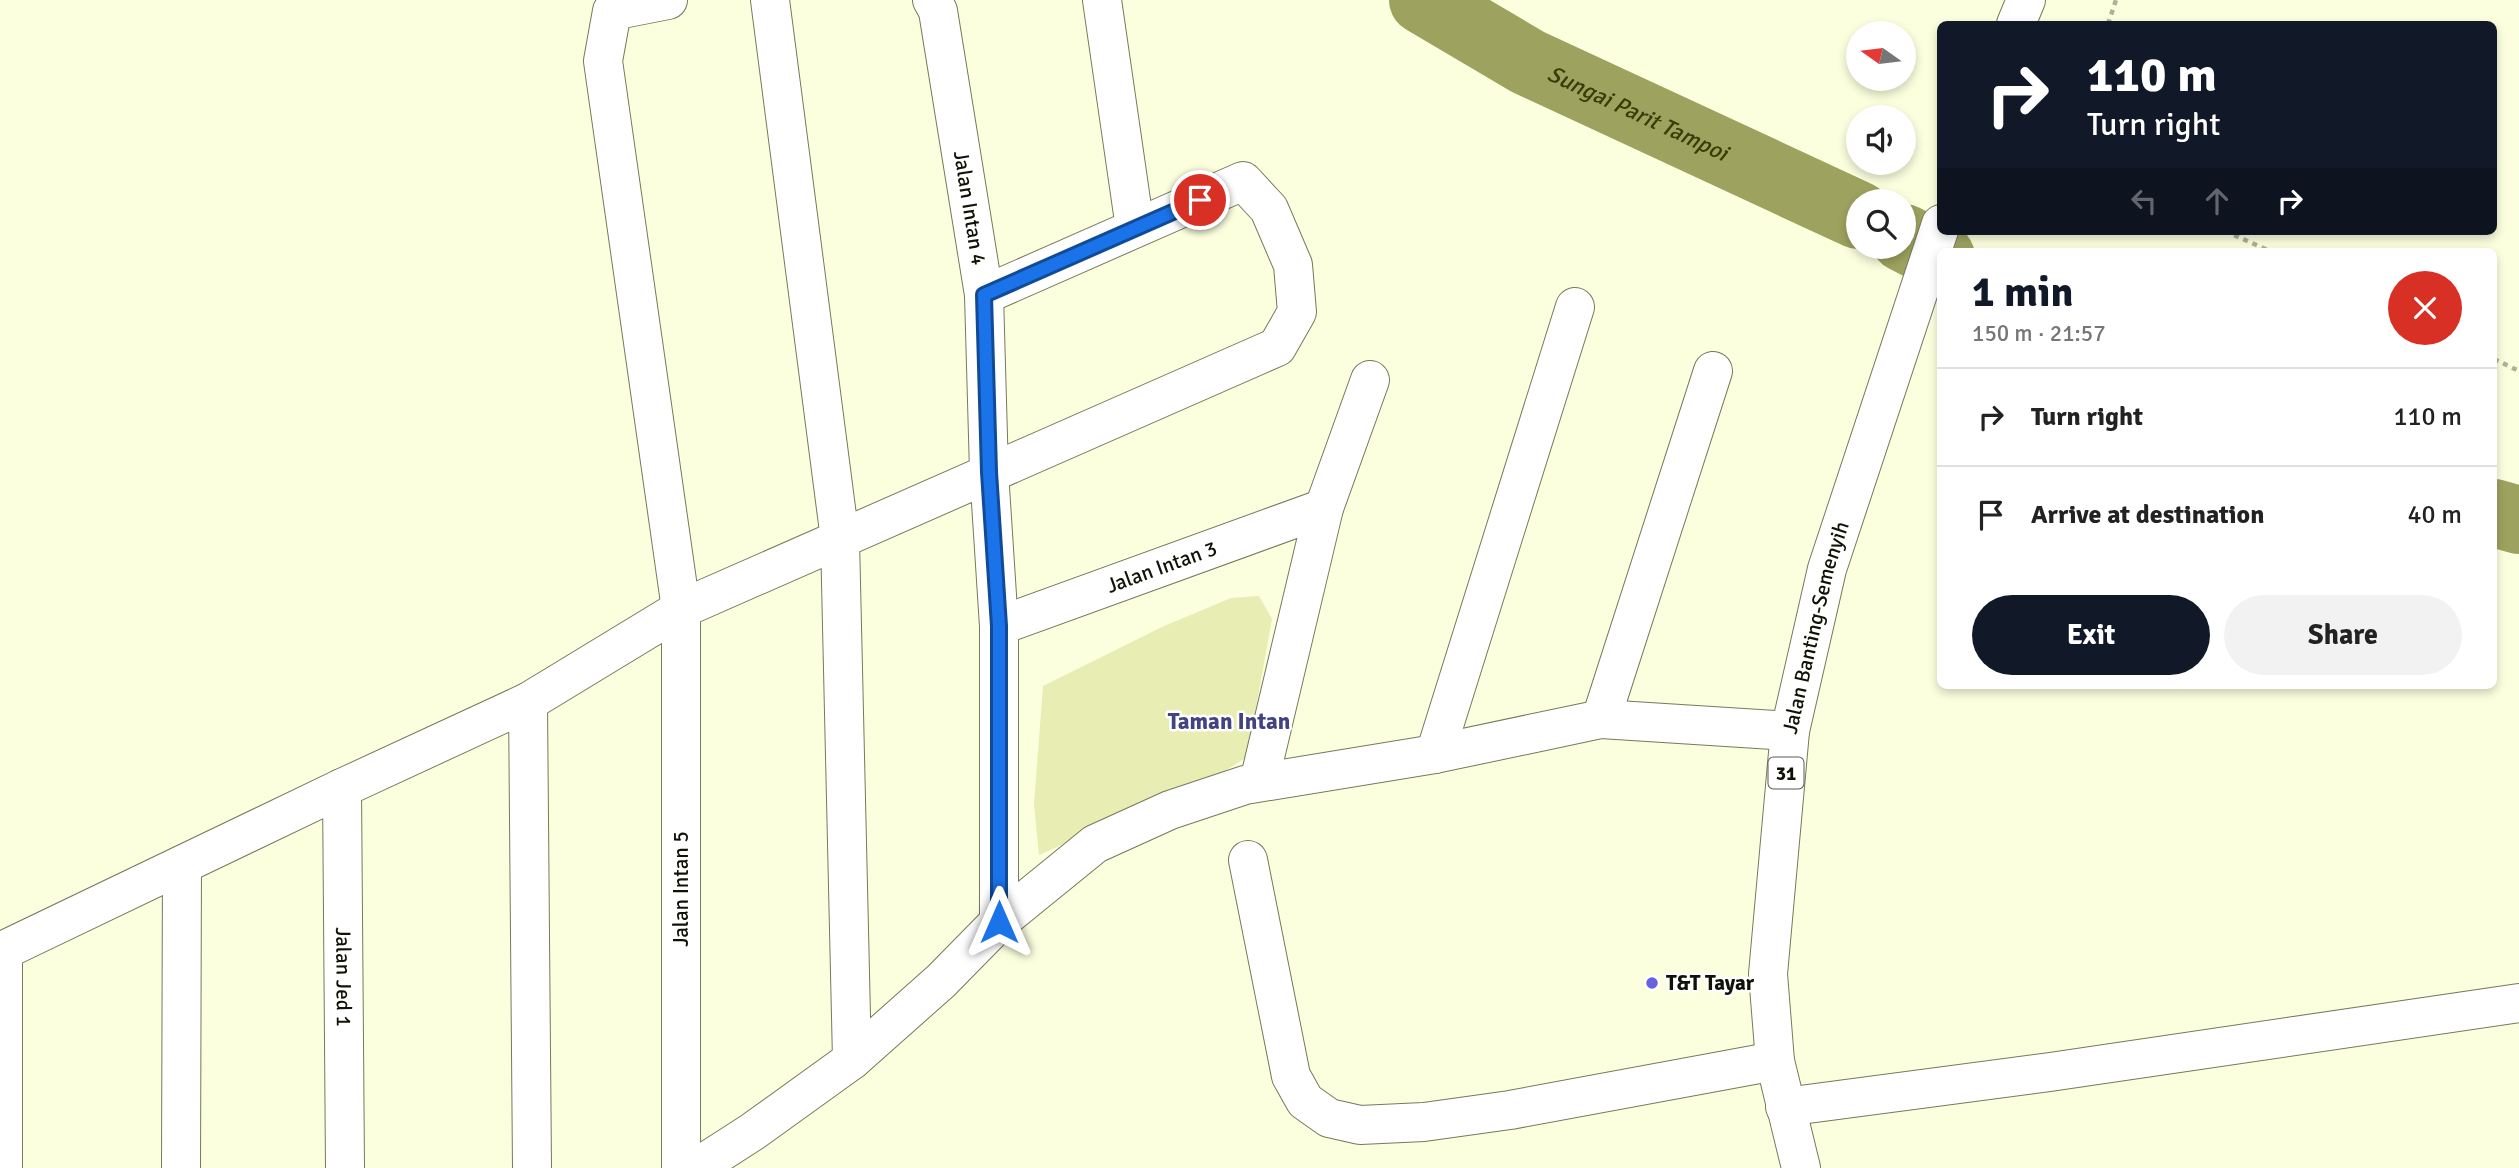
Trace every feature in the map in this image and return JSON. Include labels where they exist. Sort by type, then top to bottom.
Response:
[{"type":"street","name":"Jalan Intan 5","points":[[668,0],[612,11],[603,61],[681,609],[681,1168]]},
{"type":"street","points":[[770,0],[840,538],[852,1060]]},
{"type":"street","name":"Jalan Intan 4","points":[[932,0],[938,10],[984,295],[989,472],[999,626],[999,922]]},
{"type":"street","points":[[1102,0],[1135,228]]},
{"type":"street","points":[[2017,21],[2026,0]]},
{"type":"street","points":[[4,1168],[1,952],[528,702],[681,609],[1278,347],[1297,312],[1293,265],[1269,209],[1243,181],[984,295]]},
{"type":"street","name":"Jalan Banting-Semenyih","points":[[1801,1168],[1775,1061],[1768,974],[1790,731],[1826,569],[1937,235]]},
{"type":"street","points":[[1435,754],[1575,307]]},
{"type":"street","points":[[1601,719],[1713,371]]},
{"type":"street","points":[[1259,782],[1324,508],[1370,380]]},
{"type":"street","name":"Jalan Intan 3","points":[[999,626],[1324,508]]},
{"type":"street","points":[[528,702],[532,1168]]},
{"type":"street","points":[[696,1168],[852,1060],[941,981],[999,922],[1095,844],[1170,810],[1259,782],[1435,754],[1601,719],[1790,731]]},
{"type":"street","name":"Jalan Jed 1","points":[[342,788],[345,1168]]},
{"type":"street","points":[[1248,860],[1291,1076],[1305,1101],[1329,1118],[1360,1125],[1424,1122],[1510,1110],[1775,1061]]},
{"type":"street","points":[[181,1168],[182,865]]},
{"type":"street","points":[[1786,1107],[2063,1070],[2519,1003]]},
{"type":"path","points":[[2109,21],[2116,0]]},
{"type":"path","points":[[2234,235],[2263,248]]},
{"type":"path","points":[[2497,360],[2519,371]]},
{"type":"green space","points":[[1259,596],[1272,619],[1247,757],[1220,774],[1039,855],[1034,804],[1043,686],[1162,627],[1231,598]]},
{"type":"waterway","name":"Sungai Parit Tampoi","points":[[1423,0],[1528,62],[1846,209]]},
{"type":"waterway","name":"Sungai Parit Tampoi","points":[[1916,244],[1937,255]]},
{"type":"waterway","name":"Sungai Parit Tampoi","points":[[2497,514],[2519,520]]},
{"type":"place","name":"T&T Tayar","points":[[1652,983]]},
{"type":"district","name":"Taman Intan","points":[[1229,721]]},
{"type":"route","points":[[999,922],[999,626],[989,472],[984,295],[1200,200]]}]
